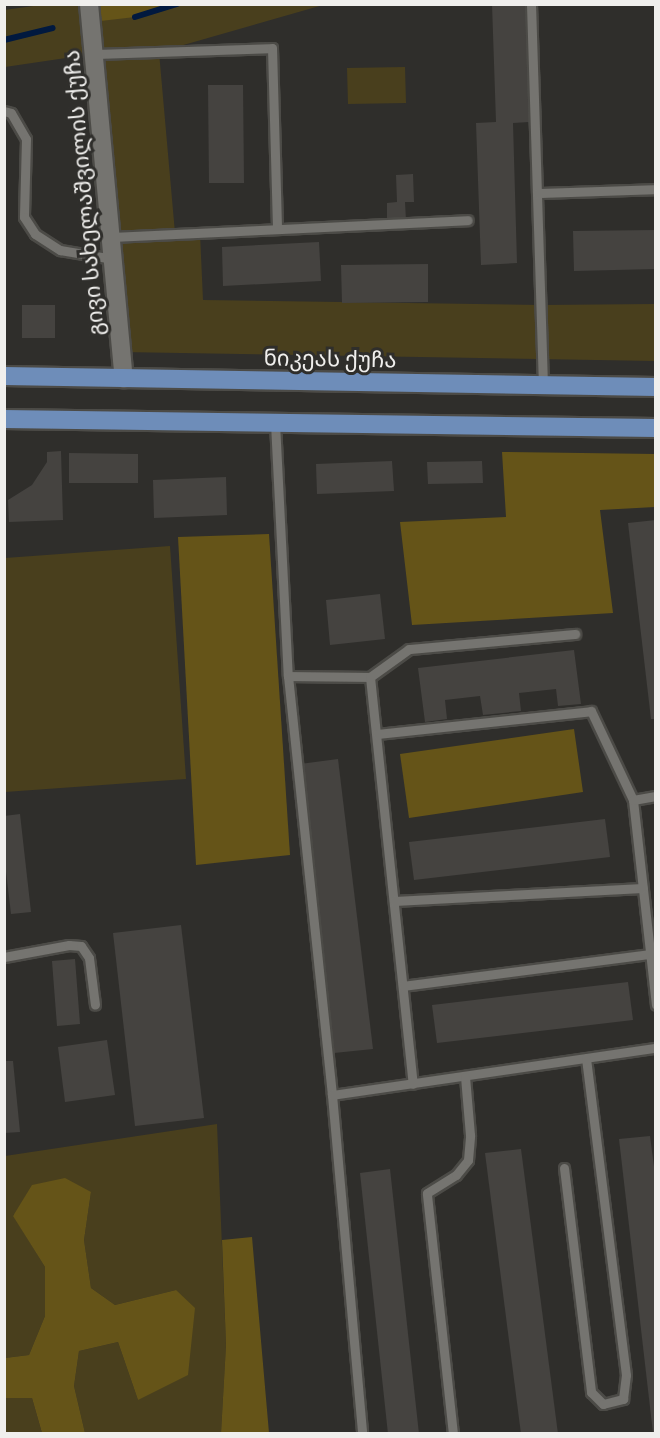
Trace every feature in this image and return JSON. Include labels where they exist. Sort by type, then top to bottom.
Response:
[{"type":"main road","name":"ნიკეას ქუჩა","points":[[4,376],[543,387],[656,387]]},
{"type":"main road","points":[[4,419],[656,428]]},
{"type":"street","name":"გივი სახელაშვილის ქუჩა","points":[[89,4],[124,378]]},
{"type":"lane","points":[[531,4],[543,387]]},
{"type":"lane","points":[[93,54],[272,48],[277,230]]},
{"type":"lane","points":[[4,111],[11,113],[26,139],[24,217],[35,234],[60,250],[112,259]]},
{"type":"lane","points":[[537,193],[656,189]]},
{"type":"lane","points":[[111,237],[468,220]]},
{"type":"lane","points":[[275,423],[288,676],[332,1095],[362,1434]]},
{"type":"lane","points":[[288,676],[370,676],[409,649],[575,634]]},
{"type":"lane","points":[[370,676],[413,1084]]},
{"type":"lane","points":[[377,734],[591,711],[633,800],[656,1005]]},
{"type":"lane","points":[[633,800],[656,796]]},
{"type":"lane","points":[[394,901],[643,888]]},
{"type":"lane","points":[[4,957],[69,945],[81,946],[89,958],[95,1005]]},
{"type":"lane","points":[[403,986],[650,954]]},
{"type":"lane","points":[[332,1095],[656,1048]]},
{"type":"lane","points":[[564,1168],[591,1392],[603,1404],[623,1399],[626,1375],[586,1059]]},
{"type":"lane","points":[[453,1434],[427,1193],[456,1175],[468,1160],[470,1135],[465,1077]]},
{"type":"shaded area","points":[[41,5],[89,5],[135,17],[177,5],[323,5],[159,52],[175,233],[200,233],[203,300],[541,305],[655,304],[655,361],[121,352],[93,54],[5,67],[4,10]]},
{"type":"shaded area","points":[[89,5],[177,5],[135,17],[92,22]]},
{"type":"shaded area","points":[[405,67],[406,103],[348,104],[347,68]]},
{"type":"shaded area","points":[[502,452],[655,454],[655,507],[600,510],[613,613],[412,625],[400,522],[506,517]]},
{"type":"shaded area","points":[[269,534],[290,855],[196,865],[178,537]]},
{"type":"shaded area","points":[[170,546],[186,779],[5,792],[5,558]]},
{"type":"shaded area","points":[[574,729],[583,792],[409,818],[400,754]]},
{"type":"shaded area","points":[[217,1124],[226,1345],[221,1433],[85,1433],[74,1386],[79,1351],[118,1342],[138,1400],[176,1290],[115,1305],[91,1288],[84,1240],[91,1192],[13,1215],[45,1267],[45,1316],[29,1355],[5,1358],[5,1156]]},
{"type":"shaded area","points":[[65,1178],[91,1192],[84,1240],[91,1288],[115,1305],[176,1290],[195,1308],[188,1375],[138,1400],[118,1342],[79,1351],[74,1386],[85,1433],[42,1433],[32,1398],[5,1398],[5,1358],[29,1355],[45,1316],[45,1267],[13,1216],[32,1185]]},
{"type":"shaded area","points":[[252,1237],[269,1433],[221,1433],[226,1345],[222,1240]]},
{"type":"shaded area","points":[[4,1398],[32,1398],[42,1433],[5,1433]]},
{"type":"building","points":[[492,4],[525,4],[529,122],[513,123],[517,263],[481,265],[476,123],[496,122]]},
{"type":"building","points":[[208,85],[243,85],[244,183],[209,183]]},
{"type":"building","points":[[413,174],[414,202],[405,202],[406,220],[387,220],[387,203],[397,202],[396,175]]},
{"type":"building","points":[[656,230],[656,269],[574,271],[573,231]]},
{"type":"building","points":[[319,242],[321,281],[223,286],[222,247]]},
{"type":"building","points":[[428,264],[428,302],[342,303],[341,265]]},
{"type":"building","points":[[22,305],[55,305],[55,338],[22,338]]},
{"type":"building","points":[[61,451],[63,520],[9,522],[8,500],[32,485],[47,462],[47,452]]},
{"type":"building","points":[[69,453],[138,454],[138,483],[69,483]]},
{"type":"building","points":[[392,461],[394,491],[317,494],[316,464]]},
{"type":"building","points":[[482,461],[483,483],[428,484],[427,462]]},
{"type":"building","points":[[226,477],[227,515],[154,518],[153,480]]},
{"type":"building","points":[[656,520],[656,719],[651,719],[628,523]]},
{"type":"building","points":[[380,594],[385,639],[330,645],[326,600]]},
{"type":"building","points":[[574,650],[581,704],[558,706],[556,689],[519,693],[521,711],[483,715],[480,696],[445,700],[447,719],[425,722],[418,668]]},
{"type":"building","points":[[338,759],[373,1049],[334,1053],[300,764]]},
{"type":"building","points":[[20,814],[31,912],[11,914],[4,855],[4,816]]},
{"type":"building","points":[[605,819],[610,857],[414,880],[409,842]]},
{"type":"building","points":[[181,925],[204,1118],[135,1126],[113,933]]},
{"type":"building","points":[[75,959],[80,1024],[57,1026],[52,961]]},
{"type":"building","points":[[628,982],[633,1020],[437,1043],[432,1005]]},
{"type":"building","points":[[107,1040],[115,1095],[65,1102],[58,1047]]},
{"type":"building","points":[[4,1061],[13,1061],[20,1132],[4,1133]]},
{"type":"building","points":[[650,1136],[656,1182],[656,1433],[653,1433],[619,1139]]},
{"type":"building","points":[[521,1149],[558,1434],[521,1434],[485,1153]]},
{"type":"building","points":[[390,1169],[419,1434],[388,1434],[360,1173]]},
{"type":"waterway","points":[[135,17],[177,4]]},
{"type":"waterway","points":[[4,40],[53,28]]}]
